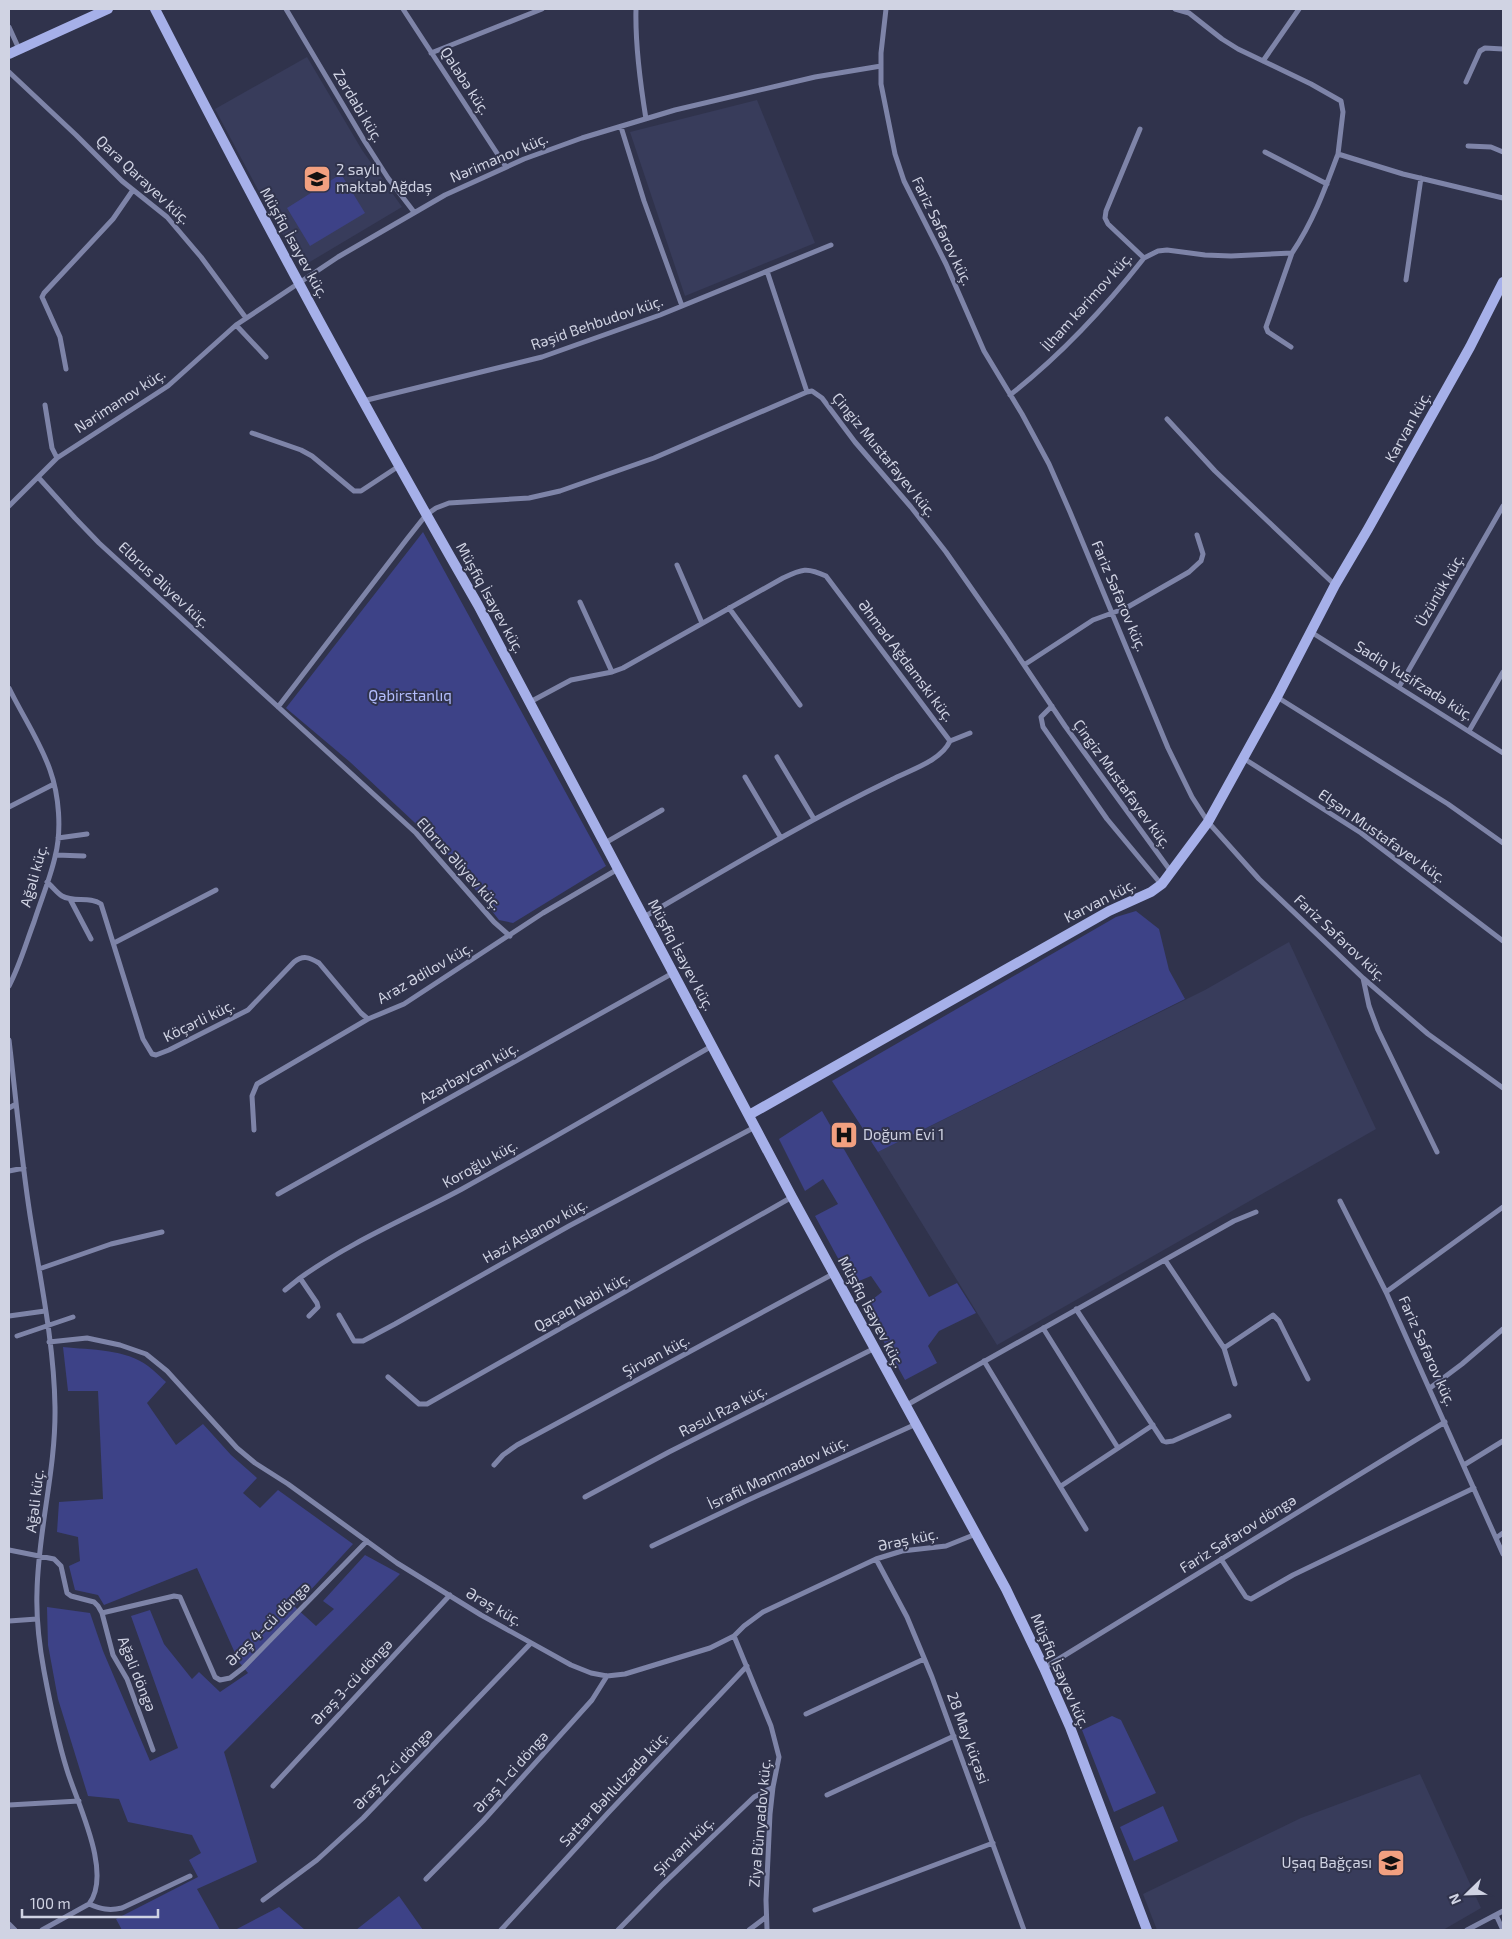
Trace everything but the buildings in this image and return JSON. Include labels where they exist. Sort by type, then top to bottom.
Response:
[{"type":"street","points":[[9,54],[108,9]]},
{"type":"street","name":"Müşfiq İsayev küç.","points":[[155,9],[242,179],[426,515],[478,605],[873,1349],[1006,1589],[1070,1727],[1147,1930]]},
{"type":"street","name":"Zərdabi küç.","points":[[286,9],[365,142],[388,178],[414,212]]},
{"type":"street","name":"Qələbə küç.","points":[[403,9],[506,167]]},
{"type":"street","points":[[431,53],[542,9]]},
{"type":"street","points":[[636,9],[636,44],[646,119]]},
{"type":"street","name":"Fariz Səfərov küç.","points":[[886,9],[881,84],[895,154],[904,181],[949,271],[984,351],[1036,438],[1181,776],[1208,822],[1272,893],[1362,978],[1428,1034],[1503,1088]]},
{"type":"street","points":[[1175,9],[1190,11],[1222,39],[1311,84],[1340,101],[1344,112],[1338,154],[1306,232],[1292,253],[1266,327],[1268,332],[1291,347]]},
{"type":"street","points":[[1263,61],[1300,9]]},
{"type":"street","points":[[9,27],[19,49]]},
{"type":"street","points":[[1466,82],[1480,51],[1485,48],[1503,49]]},
{"type":"street","name":"Nərimanov küç.","points":[[9,506],[57,458],[168,386],[236,325],[298,282],[414,212],[462,187],[506,167],[582,138],[675,110],[807,78],[881,66]]},
{"type":"street","name":"Qara Qarayev küç.","points":[[9,72],[133,190],[166,217],[183,234],[246,318]]},
{"type":"street","points":[[621,127],[644,200],[682,306]]},
{"type":"street","points":[[1140,129],[1106,211],[1105,218],[1108,224],[1144,258]]},
{"type":"street","points":[[1468,146],[1491,147],[1503,152]]},
{"type":"street","points":[[1265,152],[1326,184]]},
{"type":"street","points":[[1338,154],[1421,178],[1503,198]]},
{"type":"street","points":[[1406,280],[1421,178]]},
{"type":"street","points":[[66,369],[60,337],[42,297],[113,219],[133,190]]},
{"type":"street","name":"Rəşid Behbudov küç.","points":[[363,401],[542,357],[682,306],[831,245]]},
{"type":"street","name":"İlham kərimov küç.","points":[[1010,395],[1046,366],[1084,329],[1144,258],[1158,251],[1167,250],[1231,256],[1292,253]]},
{"type":"street","points":[[278,707],[426,515],[436,508],[449,503],[543,496],[604,477],[654,458],[806,392],[767,271]]},
{"type":"street","name":"Karvan küç.","points":[[749,1115],[1101,916],[1151,892],[1162,884],[1208,822],[1244,758],[1335,585],[1465,356],[1503,282]]},
{"type":"street","points":[[236,325],[266,357]]},
{"type":"street","name":"Çingiz Mustafayev küç.","points":[[806,392],[812,391],[822,398],[855,442],[911,507],[946,552],[1140,831],[1172,872]]},
{"type":"street","points":[[45,405],[52,448],[57,458]]},
{"type":"street","points":[[1167,419],[1215,471],[1335,585]]},
{"type":"street","points":[[252,432],[301,450],[354,491],[361,491],[399,466]]},
{"type":"street","name":"Elbrus Əliyev küç.","points":[[38,477],[99,543],[416,833],[448,867],[494,922],[510,936]]},
{"type":"street","name":"Üzünük küç.","points":[[1399,687],[1503,506]]},
{"type":"street","points":[[1024,665],[1093,620],[1126,608],[1189,572],[1201,561],[1203,554],[1197,535]]},
{"type":"street","points":[[677,565],[702,623]]},
{"type":"street","name":"Əhməd Ağdamski küç.","points":[[530,702],[571,680],[612,672],[799,570],[812,570],[826,576],[950,741],[946,749],[925,762],[814,819],[643,917]]},
{"type":"street","points":[[580,602],[612,672]]},
{"type":"street","points":[[729,608],[800,705]]},
{"type":"street","name":"Sadiq Yusifzadə küç.","points":[[1311,631],[1503,753]]},
{"type":"street","points":[[1469,731],[1503,672]]},
{"type":"street","name":"Ağəli küç.","points":[[9,688],[41,749],[54,784],[58,810],[56,855],[22,956],[9,986]]},
{"type":"street","points":[[1277,696],[1448,804],[1503,842]]},
{"type":"street","points":[[1052,706],[1041,717],[1043,727],[1107,819],[1162,884]]},
{"type":"street","points":[[950,741],[970,733]]},
{"type":"street","points":[[777,757],[814,819]]},
{"type":"street","name":"Elşən Mustafayev küç.","points":[[1244,758],[1361,833],[1503,941]]},
{"type":"street","points":[[744,777],[781,838]]},
{"type":"street","points":[[9,807],[54,784]]},
{"type":"street","points":[[605,844],[662,810]]},
{"type":"street","points":[[58,838],[87,834]]},
{"type":"street","points":[[56,855],[84,856]]},
{"type":"street","name":"Araz Ədilov küç.","points":[[254,1130],[252,1096],[256,1084],[368,1019],[404,1004],[544,913],[618,869]]},
{"type":"street","points":[[47,882],[62,896],[70,899],[91,939]]},
{"type":"street","points":[[114,943],[216,890]]},
{"type":"street","name":"Köçərli küç.","points":[[70,899],[95,900],[101,904],[143,1040],[152,1054],[169,1050],[248,1010],[300,958],[309,957],[319,963],[368,1019]]},
{"type":"street","name":"Azərbaycan küç.","points":[[278,1194],[673,973]]},
{"type":"street","points":[[1362,978],[1369,1006],[1378,1030],[1437,1152]]},
{"type":"street","name":"Ağəli küç.","points":[[9,1040],[24,1168],[50,1342],[55,1425],[40,1556],[37,1619],[44,1672],[67,1770],[91,1833],[97,1889],[94,1898],[89,1904]]},
{"type":"street","name":"Koroğlu küç.","points":[[285,1290],[354,1243],[479,1179],[712,1046]]},
{"type":"street","points":[[9,1108],[16,1104]]},
{"type":"street","name":"Həzi Aslanov küç.","points":[[339,1315],[354,1341],[363,1341],[569,1226],[755,1127]]},
{"type":"street","points":[[9,1171],[24,1168]]},
{"type":"street","name":"Qaçaq Nəbi küç.","points":[[388,1377],[419,1404],[427,1404],[792,1197]]},
{"type":"street","points":[[1340,1201],[1386,1292]]},
{"type":"street","name":"Fariz Səfərov küç.","points":[[1503,1207],[1386,1292],[1503,1554]]},
{"type":"street","points":[[904,1406],[1234,1221],[1256,1212]]},
{"type":"street","points":[[39,1269],[111,1244],[162,1232]]},
{"type":"street","points":[[1164,1260],[1224,1348],[1235,1384]]},
{"type":"street","name":"Şirvan küç.","points":[[494,1465],[503,1455],[517,1445],[833,1274]]},
{"type":"street","points":[[300,1278],[318,1307],[309,1316]]},
{"type":"street","points":[[1076,1309],[1166,1442],[1173,1442],[1229,1416]]},
{"type":"street","points":[[9,1316],[45,1311]]},
{"type":"street","points":[[1224,1348],[1273,1315],[1279,1321],[1308,1379]]},
{"type":"street","points":[[17,1336],[74,1318]]},
{"type":"street","points":[[1043,1328],[1118,1448]]},
{"type":"street","points":[[1430,1388],[1503,1329]]},
{"type":"street","name":"Ərəş küç.","points":[[50,1342],[87,1338],[120,1345],[146,1354],[168,1371],[238,1448],[255,1463],[288,1484],[397,1563],[531,1643],[590,1673],[606,1676],[625,1674],[710,1648],[734,1636],[763,1612],[876,1559],[902,1551],[946,1546],[976,1534]]},
{"type":"street","name":"Rəsul Rza küç.","points":[[585,1497],[669,1452],[873,1349]]},
{"type":"street","points":[[984,1361],[1086,1529]]},
{"type":"street","name":"Fariz Səfərov döngə","points":[[1044,1668],[1445,1422]]},
{"type":"street","name":"İsrafil Məmmədov küç.","points":[[652,1546],[746,1500],[914,1424]]},
{"type":"street","points":[[1061,1486],[1153,1425]]},
{"type":"street","points":[[1464,1465],[1503,1441]]},
{"type":"street","points":[[1221,1559],[1246,1597],[1251,1599],[1294,1575],[1474,1488]]},
{"type":"street","points":[[1496,1538],[1503,1533]]},
{"type":"street","name":"Ərəş 4-cü döngə","points":[[102,1613],[174,1596],[180,1597],[215,1677],[220,1680],[230,1678],[244,1668],[367,1541]]},
{"type":"street","points":[[9,1550],[54,1559],[61,1566],[67,1593],[70,1596],[94,1602],[102,1613]]},
{"type":"street","name":"28 May küçəsi","points":[[876,1559],[907,1618],[924,1659],[1024,1930]]},
{"type":"street","name":"Ərəş 3-cü döngə","points":[[273,1786],[450,1596]]},
{"type":"street","name":"Ağəli döngə","points":[[102,1613],[113,1655],[127,1679],[153,1750]]},
{"type":"street","points":[[9,1621],[37,1619]]},
{"type":"street","name":"Ziya Bünyadov küç.","points":[[734,1636],[778,1746],[780,1757],[773,1787],[766,1917],[767,1930]]},
{"type":"street","name":"Ərəş 2-ci döngə","points":[[262,1900],[318,1860],[362,1818],[531,1643]]},
{"type":"street","points":[[806,1714],[924,1659]]},
{"type":"street","name":"Səttar Bəhlulzadə küç.","points":[[501,1930],[747,1666]]},
{"type":"street","name":"Ərəş 1-ci döngə","points":[[426,1879],[483,1820],[592,1700],[606,1676]]},
{"type":"street","points":[[827,1795],[954,1736]]},
{"type":"street","name":"Şirvani küç.","points":[[618,1930],[754,1797],[773,1787]]},
{"type":"street","points":[[9,1805],[79,1801]]},
{"type":"street","points":[[815,1910],[993,1842]]},
{"type":"street","points":[[42,1930],[89,1904],[103,1910],[122,1908],[190,1876]]},
{"type":"street","points":[[1467,1930],[1503,1912]]},
{"type":"street","points":[[1496,1915],[1503,1930]]},
{"type":"street","points":[[749,1930],[766,1917]]},
{"type":"street","points":[[9,1924],[15,1930]]},
{"type":"shaded area","name":"2 saylı məktəb Ağdaş","points":[[307,57],[362,150],[402,207],[303,266],[279,229],[215,109]]},
{"type":"shaded area","points":[[757,100],[815,243],[685,296],[630,132]]},
{"type":"shaded area","points":[[1289,942],[1376,1129],[997,1345],[878,1152],[1205,990]]},
{"type":"shaded area","points":[[1420,1774],[1481,1908],[1443,1930],[1157,1930],[1143,1894],[1301,1818]]},
{"type":"green space","points":[[341,174],[365,213],[310,246],[287,208]]},
{"type":"green space","name":"Qəbirstanlıq","points":[[423,532],[606,866],[513,923],[499,920],[445,851],[350,762],[286,708]]},
{"type":"green space","points":[[1136,911],[1159,929],[1169,970],[1185,999],[878,1152],[832,1081],[1116,917]]},
{"type":"green space","points":[[822,1111],[929,1297],[957,1283],[976,1313],[939,1331],[928,1346],[937,1363],[905,1380],[864,1306],[882,1292],[871,1276],[852,1284],[815,1216],[838,1204],[823,1179],[805,1191],[779,1139]]},
{"type":"green space","points":[[63,1347],[119,1353],[139,1360],[148,1366],[166,1382],[147,1403],[176,1445],[203,1424],[231,1455],[257,1478],[243,1493],[260,1508],[278,1490],[353,1544],[295,1607],[316,1626],[334,1609],[323,1601],[365,1555],[400,1574],[224,1752],[257,1862],[197,1889],[220,1930],[122,1930],[116,1919],[198,1877],[189,1860],[201,1853],[192,1835],[128,1822],[119,1799],[88,1796],[58,1699],[48,1645],[47,1607],[90,1613],[103,1651],[150,1761],[178,1748],[131,1616],[150,1610],[164,1644],[192,1679],[199,1672],[220,1692],[248,1673],[239,1662],[197,1568],[104,1605],[98,1595],[75,1590],[69,1566],[80,1561],[78,1537],[57,1532],[59,1502],[103,1499],[98,1391],[68,1391]]},
{"type":"green space","points":[[1112,1716],[1121,1720],[1156,1793],[1114,1812],[1082,1730]]},
{"type":"green space","points":[[1163,1806],[1178,1841],[1134,1861],[1120,1827]]},
{"type":"green space","points":[[399,1896],[423,1930],[356,1930]]},
{"type":"green space","points":[[279,1907],[305,1930],[235,1930]]},
{"type":"place","name":"2 saylı məktəb Ağdaş","points":[[317,179]]},
{"type":"place","name":"Doğum Evi 1","points":[[844,1135]]},
{"type":"place","name":"Uşaq Bağçası","points":[[1391,1863]]}]
